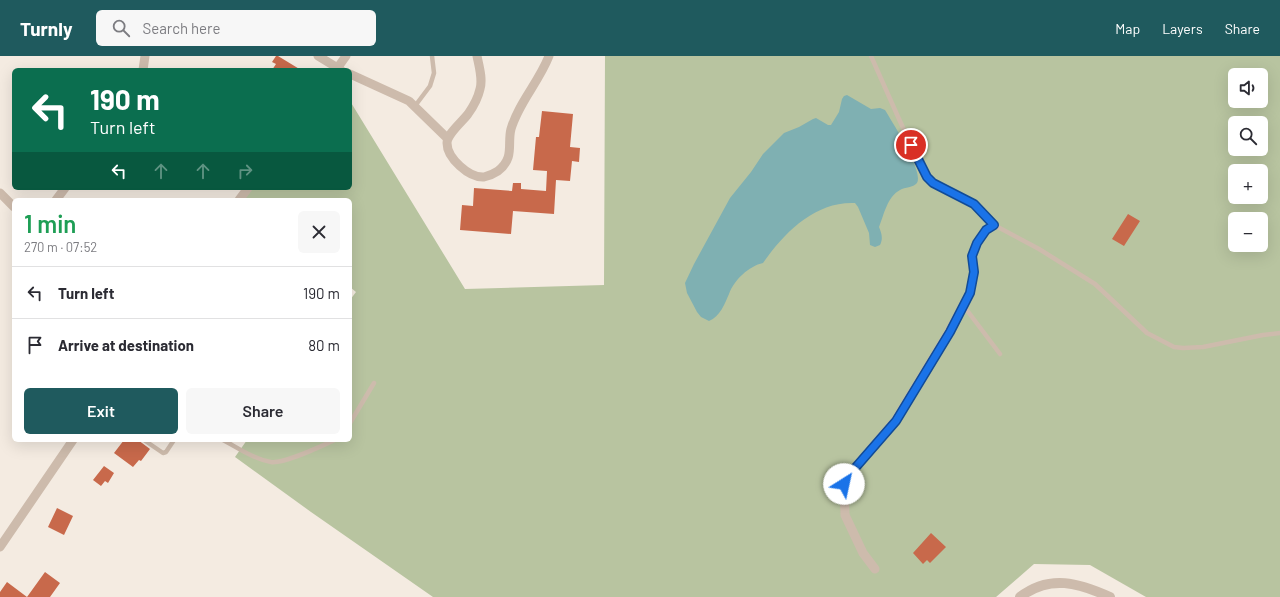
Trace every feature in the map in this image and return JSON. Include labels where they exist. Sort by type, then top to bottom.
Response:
[{"type":"street","points":[[143,68],[145,56]]},
{"type":"street","points":[[318,56],[336,68]]},
{"type":"street","points":[[339,68],[346,56]]},
{"type":"street","points":[[478,56],[480,88],[468,114],[447,138],[447,145],[455,162],[475,176],[485,177],[498,171],[503,166],[510,153],[511,130],[517,113],[549,56]]},
{"type":"street","points":[[352,75],[409,101],[447,138]]},
{"type":"street","points":[[0,193],[12,204]]},
{"type":"street","points":[[875,569],[863,553],[845,514],[844,484],[849,475],[896,421],[950,332],[970,293],[974,272],[972,256],[977,243],[986,230],[994,225]]},
{"type":"street","points":[[0,547],[72,442]]},
{"type":"street","points":[[1020,597],[1027,591],[1042,585],[1063,582],[1088,588],[1110,597]]},
{"type":"lane","points":[[415,106],[430,86],[434,73],[432,56]]},
{"type":"lane","points":[[871,56],[898,119],[927,177],[933,183],[974,204],[994,225],[1039,249],[1095,284],[1146,333],[1174,347],[1183,348],[1203,347],[1280,333]]},
{"type":"lane","points":[[963,305],[1000,354]]},
{"type":"lane","points":[[352,420],[374,383]]},
{"type":"lane","points":[[147,442],[163,453],[166,452],[173,442]]},
{"type":"lane","points":[[227,442],[262,460],[272,462],[282,462],[330,442]]},
{"type":"green space","points":[[605,56],[1280,56],[1280,597],[1146,597],[1090,565],[1034,564],[996,597],[433,597],[235,457],[246,442],[352,442],[352,297],[356,292],[352,289],[352,198],[240,198],[246,190],[352,190],[352,104],[465,289],[604,285]]},
{"type":"water","points":[[847,95],[871,109],[880,108],[885,110],[912,158],[918,177],[915,185],[900,190],[889,202],[879,227],[882,236],[880,245],[875,247],[870,245],[869,233],[855,203],[827,207],[802,221],[791,230],[763,263],[747,270],[734,284],[722,309],[713,319],[709,321],[701,317],[687,293],[685,283],[730,198],[751,172],[763,154],[784,133],[816,118],[828,125],[831,125],[839,112],[842,99]]},
{"type":"building","points":[[276,56],[278,56],[298,68],[273,68],[276,64],[272,62]]},
{"type":"building","points":[[542,111],[573,114],[570,147],[580,148],[579,162],[572,161],[570,181],[556,180],[554,214],[513,211],[511,234],[460,230],[462,205],[473,206],[474,188],[512,191],[513,183],[521,183],[521,189],[546,191],[547,171],[533,170],[536,137],[539,137]]},
{"type":"building","points":[[1128,214],[1140,221],[1124,246],[1112,239]]},
{"type":"building","points":[[122,442],[141,442],[150,449],[141,461],[139,460],[133,467],[114,453]]},
{"type":"building","points":[[104,466],[114,473],[108,483],[105,481],[101,486],[93,480]]},
{"type":"building","points":[[57,508],[73,516],[64,535],[48,527]]},
{"type":"building","points":[[931,533],[946,547],[930,563],[927,560],[923,564],[913,553]]},
{"type":"building","points":[[45,572],[60,583],[50,597],[27,597]]},
{"type":"building","points":[[7,582],[27,597],[0,597],[0,592]]},
{"type":"route","points":[[844,484],[849,475],[896,421],[950,332],[970,293],[974,272],[972,256],[977,243],[986,230],[994,225],[974,204],[933,183],[927,177],[911,145]]}]
